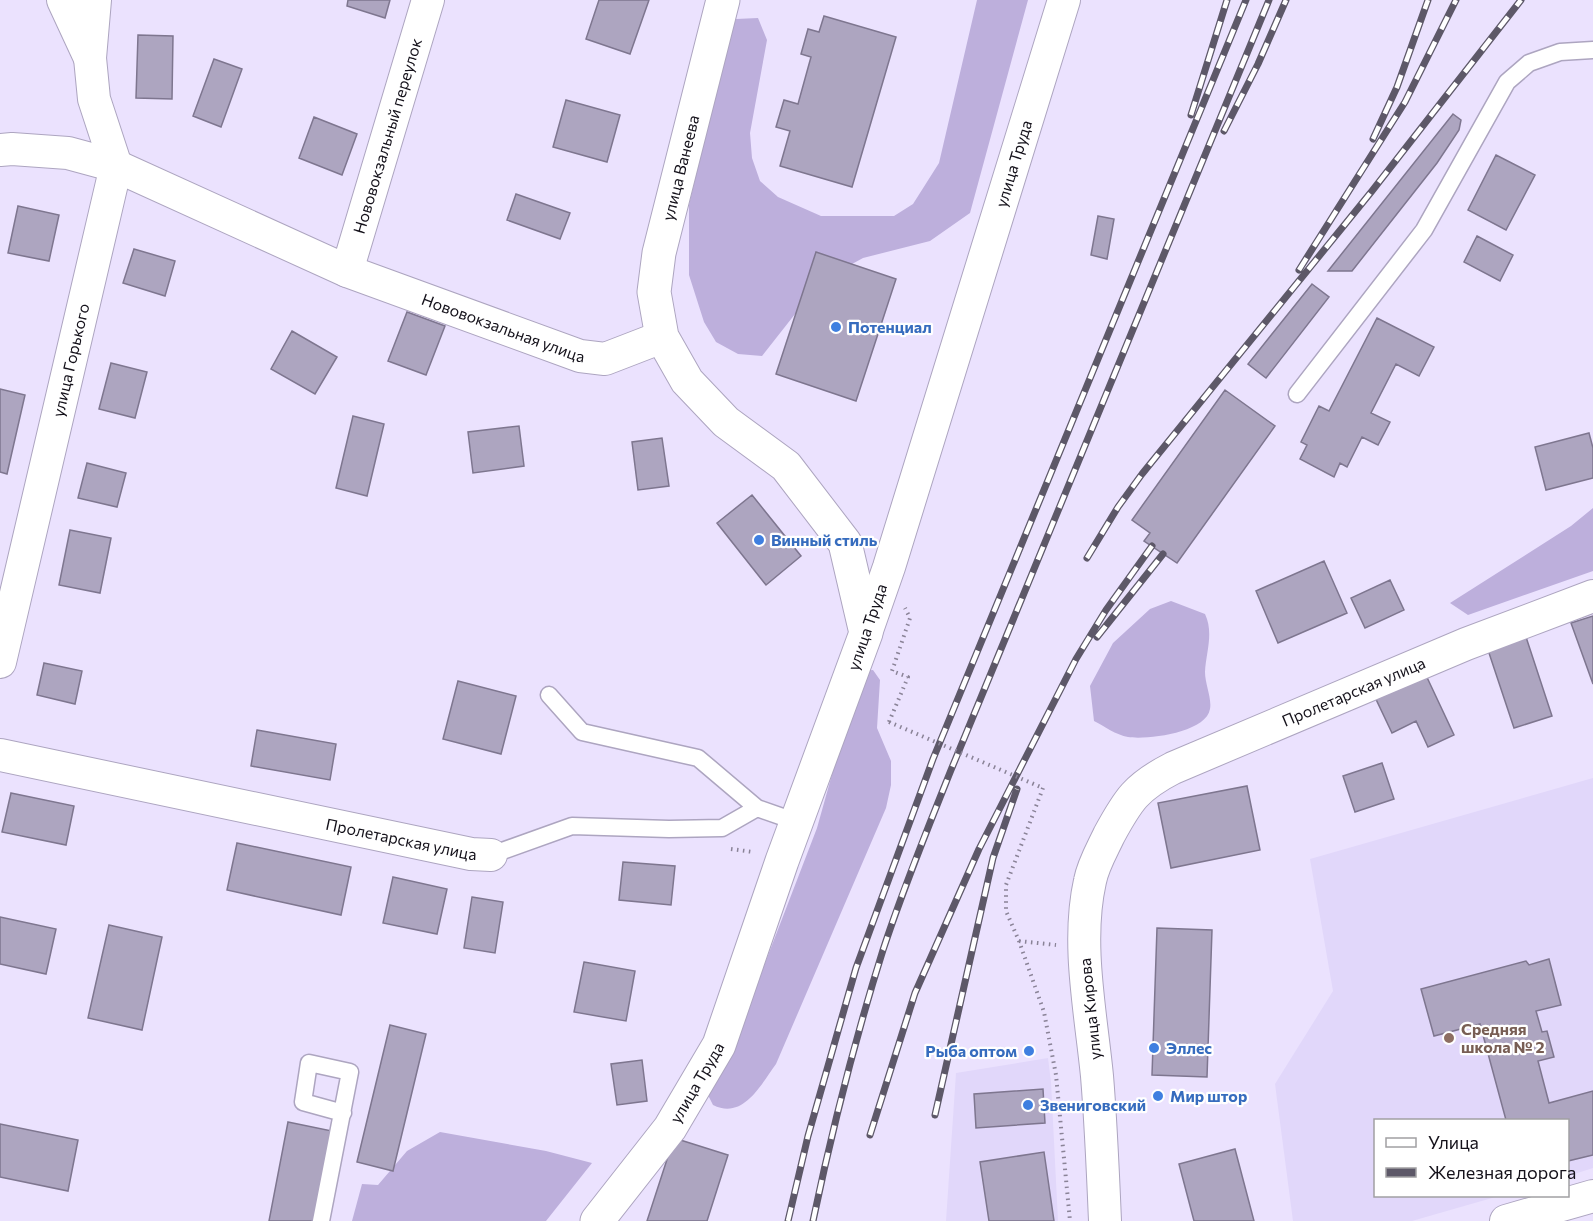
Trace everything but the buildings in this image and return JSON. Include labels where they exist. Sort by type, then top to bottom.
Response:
[{"type":"street","points":[[63,0],[90,58]]},
{"type":"street","points":[[95,0],[90,58],[94,99],[116,166]]},
{"type":"street","name":"Нововокзальный переулок","points":[[347,271],[428,0]]},
{"type":"street","name":"улица Ванеева","points":[[662,337],[654,292],[659,253],[723,0]]},
{"type":"street","name":"улица Труда","points":[[597,1221],[670,1128],[718,1045],[889,567],[1064,0]]},
{"type":"street","name":"Нововокзальная улица","points":[[0,150],[68,153],[116,166],[347,271],[580,356],[605,359],[662,337]]},
{"type":"street","name":"улица Горького","points":[[0,662],[116,166]]},
{"type":"street","points":[[662,337],[687,381],[726,422],[786,466],[845,543],[866,633]]},
{"type":"street","name":"Пролетарская улица","points":[[1125,805],[1146,784],[1173,768],[1466,644],[1593,596]]},
{"type":"street","name":"Пролетарская улица","points":[[0,755],[471,854],[491,855]]},
{"type":"street","name":"улица Кирова","points":[[1105,1221],[1098,1092],[1084,948],[1084,913],[1090,879],[1100,853],[1125,805]]},
{"type":"street","points":[[1506,1221],[1593,1196]]},
{"type":"lane","points":[[1297,394],[1424,230],[1507,82],[1528,63],[1560,52],[1593,50]]},
{"type":"lane","points":[[549,695],[582,732],[698,758],[757,808],[797,822]]},
{"type":"lane","name":"Пролетарская улица","points":[[491,855],[572,826],[722,828],[757,808]]},
{"type":"lane","points":[[321,1221],[343,1113]]},
{"type":"path","points":[[910,618],[892,670],[908,677],[889,722],[1043,788],[1005,885],[1006,911],[1044,1012],[1056,1075],[1070,1221]]},
{"type":"path","points":[[1019,941],[1084,948]]},
{"type":"shaded area","points":[[977,0],[1028,0],[970,213],[930,241],[863,258],[821,281],[762,356],[738,354],[716,342],[704,322],[689,275],[689,205],[728,40],[736,19],[758,18],[767,40],[750,133],[752,158],[760,181],[778,197],[821,216],[894,216],[913,204],[939,163]]},
{"type":"shaded area","points":[[1593,508],[1593,571],[1468,615],[1450,603],[1571,526]]},
{"type":"shaded area","points":[[1171,601],[1205,614],[1208,621],[1209,635],[1205,672],[1210,709],[1206,717],[1198,724],[1174,733],[1137,738],[1119,734],[1094,721],[1090,686],[1113,643],[1150,609]]},
{"type":"shaded area","points":[[873,670],[880,680],[877,728],[891,761],[891,785],[886,808],[776,1064],[757,1091],[742,1104],[733,1108],[713,1105],[708,1095],[732,1049],[817,828],[861,671]]},
{"type":"shaded area","name":"Средняя школа № 2","points":[[1593,778],[1593,1168],[1569,1176],[1569,1119],[1374,1119],[1374,1197],[1496,1197],[1412,1221],[1293,1221],[1275,1084],[1333,991],[1310,859]]},
{"type":"shaded area","points":[[1048,1058],[1058,1221],[946,1221],[956,1073]]},
{"type":"shaded area","points":[[440,1132],[546,1151],[592,1163],[546,1221],[352,1221],[362,1184],[378,1185],[407,1151]]},
{"type":"railway","points":[[1191,115],[1227,0]]},
{"type":"railway","points":[[788,1221],[808,1136],[856,968],[933,759],[1246,0]]},
{"type":"railway","points":[[813,1221],[854,1051],[883,950],[907,882],[951,770],[1269,0]]},
{"type":"railway","points":[[1224,131],[1258,64],[1286,0]]},
{"type":"railway","points":[[1373,139],[1397,87],[1428,0]]},
{"type":"railway","points":[[1299,270],[1405,102],[1456,0]]},
{"type":"railway","points":[[1087,558],[1118,507],[1142,474],[1372,191],[1521,0]]},
{"type":"railway","points":[[870,1135],[915,993],[979,849],[1076,659],[1106,610],[1152,546]]},
{"type":"railway","points":[[1097,637],[1163,554]]},
{"type":"railway","points":[[935,1115],[993,858],[1017,789]]},
{"type":"place","name":"Потенциал","points":[[836,327]]},
{"type":"place","name":"Винный стиль","points":[[759,540]]},
{"type":"place","name":"Средняя школа № 2","points":[[1449,1038]]},
{"type":"place","name":"Эллес","points":[[1154,1048]]},
{"type":"place","name":"Рыба оптом","points":[[1029,1051]]},
{"type":"place","name":"Мир штор","points":[[1158,1096]]},
{"type":"place","name":"Звениговский","points":[[1028,1105]]}]
